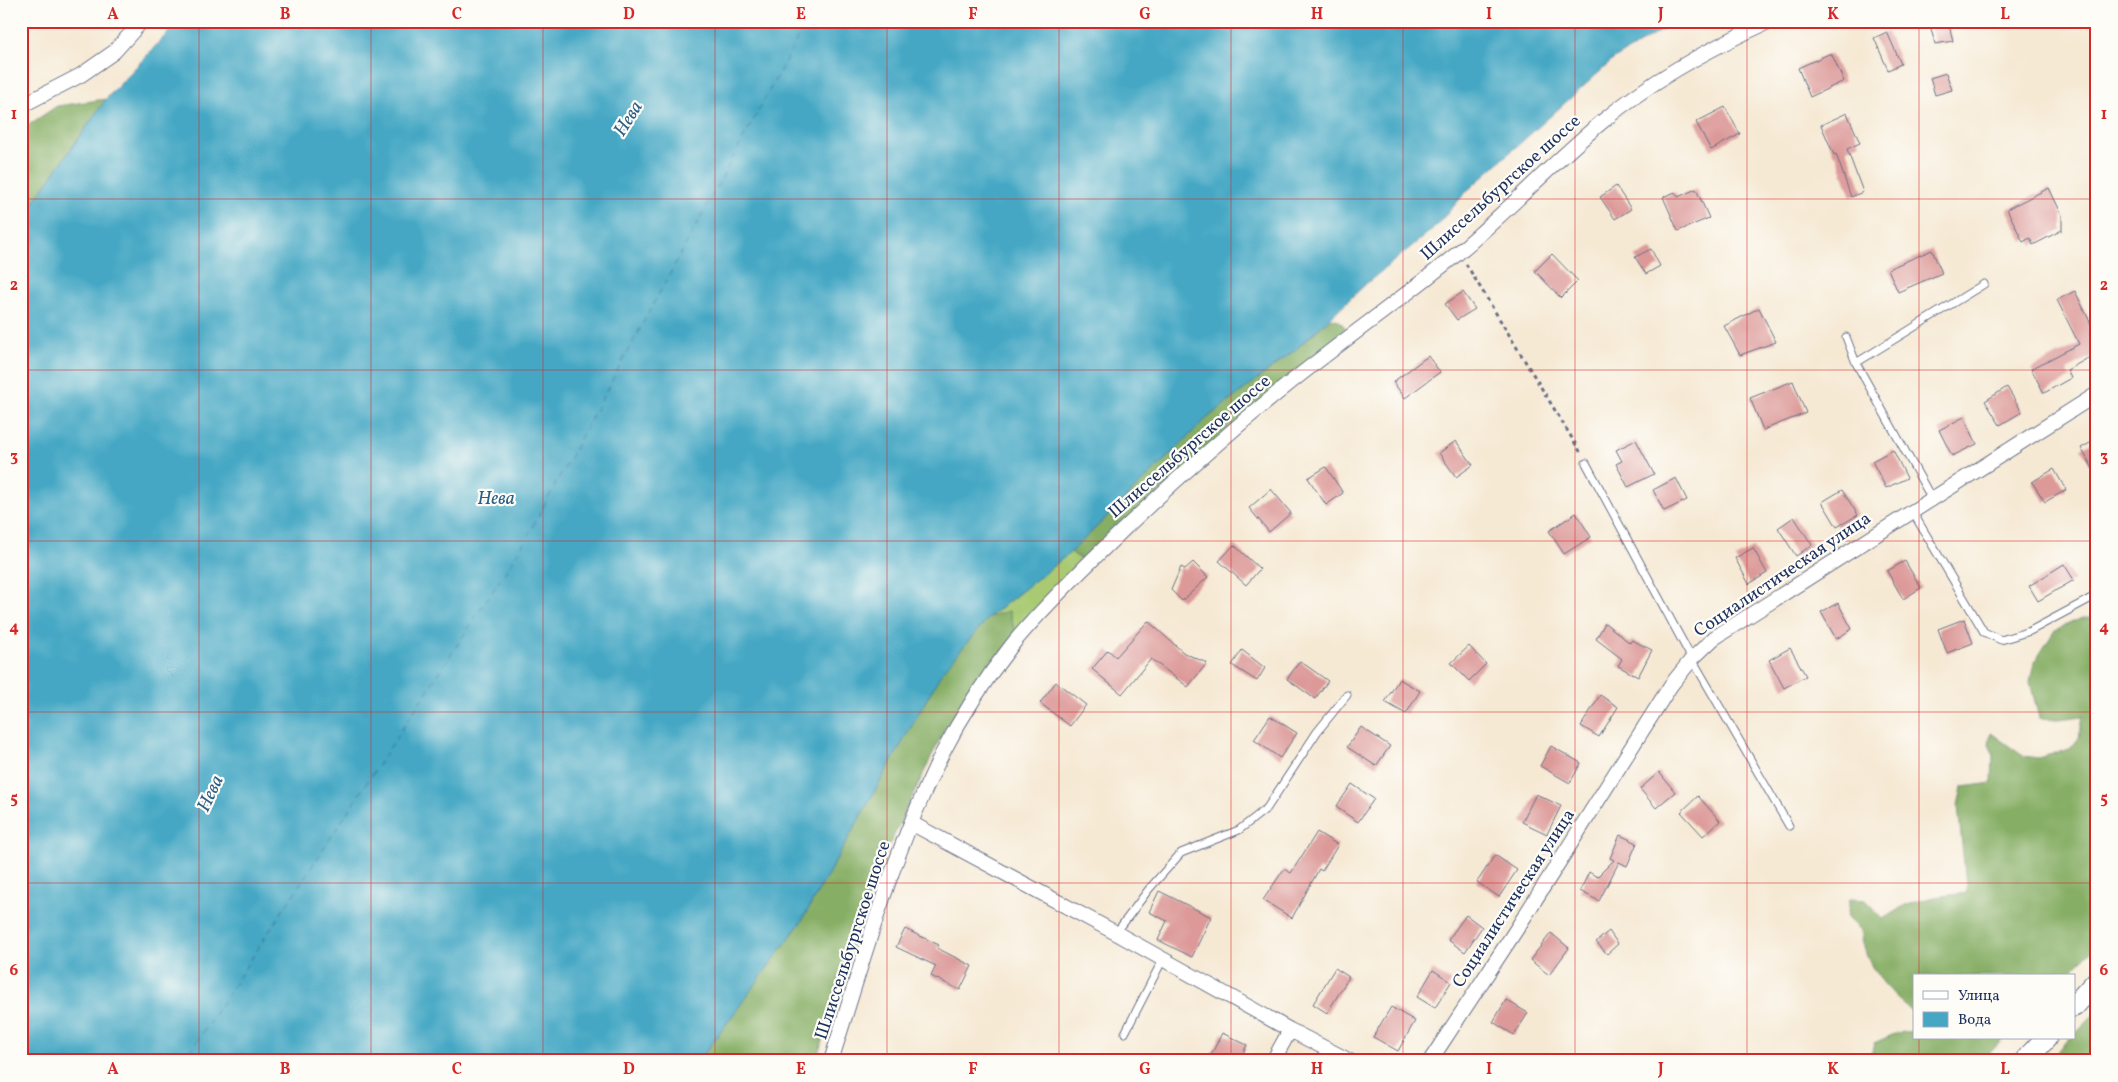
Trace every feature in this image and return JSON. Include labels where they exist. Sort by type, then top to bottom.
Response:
[{"type":"main road","points":[[2076,1004],[2097,981]]},
{"type":"main road","points":[[2025,1061],[2044,1040]]},
{"type":"street","points":[[21,106],[81,75],[114,52],[142,21]]},
{"type":"street","name":"Шлиссельбургское шоссе","points":[[831,1061],[877,911],[911,824],[942,753],[973,701],[1013,644],[1074,578],[1142,510],[1199,458],[1288,385],[1459,252],[1603,121],[1672,70],[1729,39],[1770,21]]},
{"type":"street","name":"Социалистическая улица","points":[[1430,1061],[1516,930],[1671,685],[1692,658],[1714,638],[2097,394]]},
{"type":"street","points":[[911,824],[1350,1061]]},
{"type":"street","points":[[1273,1061],[1290,1030]]},
{"type":"lane","points":[[1856,363],[1984,284]]},
{"type":"lane","points":[[1846,337],[1856,363],[1932,499]]},
{"type":"lane","points":[[1586,462],[1692,658],[1789,826]]},
{"type":"lane","points":[[1912,511],[1984,632],[2001,640],[2030,631],[2097,594]]},
{"type":"lane","points":[[1116,933],[1149,889],[1181,852],[1239,830],[1267,808],[1316,732],[1347,695]]},
{"type":"lane","points":[[1125,1032],[1162,959]]},
{"type":"path","points":[[1459,252],[1586,462]]},
{"type":"green space","points":[[106,99],[21,220],[21,130],[57,106]]},
{"type":"green space","points":[[1331,318],[1338,320],[1346,328],[1313,361],[1081,559],[1071,552],[1207,418],[1295,350]]},
{"type":"green space","points":[[1071,552],[1081,559],[1031,621],[1016,635],[989,617]]},
{"type":"green space","points":[[1009,611],[1016,635],[945,728],[879,867],[832,1000],[817,1061],[699,1061],[801,922],[942,672],[989,617]]},
{"type":"green space","points":[[2082,618],[2097,618],[2097,945],[2068,974],[1913,974],[1913,1013],[1886,986],[1872,967],[1863,944],[1861,930],[1847,917],[1850,899],[1865,900],[1883,919],[1907,904],[1934,897],[1967,893],[1958,806],[1962,787],[1992,783],[1993,754],[1989,744],[1991,733],[2023,756],[2038,758],[2070,749],[2079,738],[2083,716],[2058,719],[2039,718],[2030,682],[2034,663],[2055,630]]},
{"type":"green space","points":[[2097,1011],[2097,1061],[2049,1061],[2068,1040],[2076,1040],[2076,1032]]},
{"type":"green space","points":[[1913,1031],[1913,1040],[2002,1040],[1982,1061],[1870,1061],[1874,1043],[1897,1033]]},
{"type":"water","name":"Нева","points":[[179,21],[1677,21],[1614,59],[1468,190],[1434,228],[1367,283],[1295,350],[1207,418],[1071,552],[989,617],[942,672],[801,922],[699,1061],[21,1061],[21,220],[106,99]]},
{"type":"building","points":[[1929,21],[1948,21],[1953,41],[1935,44]]},
{"type":"building","points":[[1887,32],[1901,64],[1888,70],[1874,38]]},
{"type":"building","points":[[1831,53],[1844,81],[1810,97],[1798,68]]},
{"type":"building","points":[[1946,73],[1952,90],[1935,95],[1930,78]]},
{"type":"building","points":[[1725,107],[1740,134],[1711,150],[1696,122]]},
{"type":"building","points":[[1847,113],[1860,143],[1847,149],[1863,192],[1851,197],[1836,154],[1834,155],[1821,125]]},
{"type":"building","points":[[1616,186],[1631,209],[1615,219],[1600,197]]},
{"type":"building","points":[[2049,188],[2062,215],[2062,230],[2033,245],[2030,238],[2023,242],[2007,209]]},
{"type":"building","points":[[1696,189],[1709,218],[1678,231],[1663,197],[1675,192],[1678,197]]},
{"type":"building","points":[[1651,249],[1660,266],[1646,274],[1635,257]]},
{"type":"building","points":[[1932,250],[1942,273],[1898,292],[1888,269]]},
{"type":"building","points":[[1552,254],[1578,281],[1561,298],[1535,271]]},
{"type":"building","points":[[2075,291],[2097,336],[2097,353],[2067,370],[2071,378],[2044,393],[2031,369],[2079,344],[2057,300]]},
{"type":"building","points":[[1463,292],[1475,309],[1457,320],[1445,304]]},
{"type":"building","points":[[1759,308],[1776,342],[1740,355],[1724,326]]},
{"type":"building","points":[[1428,356],[1440,372],[1405,398],[1393,382]]},
{"type":"building","points":[[1793,381],[1806,413],[1763,430],[1750,398]]},
{"type":"building","points":[[2007,387],[2022,412],[2000,425],[1985,401]]},
{"type":"building","points":[[1964,417],[1977,444],[1952,456],[1939,430]]},
{"type":"building","points":[[2097,439],[2097,476],[2081,448]]},
{"type":"building","points":[[1636,440],[1654,474],[1628,487],[1616,464],[1622,461],[1616,450]]},
{"type":"building","points":[[1456,441],[1473,465],[1456,477],[1439,453]]},
{"type":"building","points":[[1893,450],[1907,478],[1886,488],[1872,461]]},
{"type":"building","points":[[1326,467],[1343,493],[1326,505],[1308,478]]},
{"type":"building","points":[[2054,469],[2066,490],[2045,502],[2032,482]]},
{"type":"building","points":[[1676,478],[1687,500],[1664,511],[1653,490]]},
{"type":"building","points":[[1271,489],[1291,513],[1269,532],[1249,508]]},
{"type":"building","points":[[1842,490],[1858,515],[1837,527],[1822,502]]},
{"type":"building","points":[[1576,513],[1591,537],[1564,554],[1549,531]]},
{"type":"building","points":[[1794,517],[1812,545],[1796,556],[1778,528]]},
{"type":"building","points":[[1234,545],[1260,569],[1246,585],[1219,561]]},
{"type":"building","points":[[1753,548],[1767,573],[1749,584],[1735,558]]},
{"type":"building","points":[[1905,561],[1921,588],[1903,599],[1887,571]]},
{"type":"building","points":[[1193,562],[1208,577],[1182,601],[1171,590],[1181,567],[1185,569]]},
{"type":"building","points":[[2064,564],[2074,580],[2038,601],[2029,586]]},
{"type":"building","points":[[1838,603],[1852,629],[1836,639],[1821,612]]},
{"type":"building","points":[[1964,619],[1973,643],[1947,653],[1938,629]]},
{"type":"building","points":[[1148,621],[1184,653],[1207,663],[1188,687],[1151,659],[1122,694],[1092,669],[1108,650],[1116,657]]},
{"type":"building","points":[[1605,623],[1630,643],[1632,640],[1652,650],[1638,677],[1618,666],[1622,659],[1596,639]]},
{"type":"building","points":[[1469,646],[1486,664],[1469,681],[1451,663]]},
{"type":"building","points":[[1790,648],[1806,676],[1784,688],[1769,660]]},
{"type":"building","points":[[1242,650],[1265,668],[1257,681],[1232,665]]},
{"type":"building","points":[[1300,661],[1328,681],[1315,699],[1287,679]]},
{"type":"building","points":[[1399,679],[1420,691],[1406,714],[1385,702]]},
{"type":"building","points":[[1056,682],[1086,705],[1070,726],[1040,703]]},
{"type":"building","points":[[1600,695],[1618,707],[1599,737],[1581,726]]},
{"type":"building","points":[[1270,716],[1297,733],[1280,758],[1254,740]]},
{"type":"building","points":[[1361,727],[1390,746],[1376,766],[1347,747]]},
{"type":"building","points":[[1551,746],[1581,763],[1570,783],[1540,766]]},
{"type":"building","points":[[1659,772],[1675,792],[1656,808],[1640,789]]},
{"type":"building","points":[[1352,784],[1374,799],[1358,822],[1336,807]]},
{"type":"building","points":[[1536,794],[1561,806],[1547,834],[1522,822]]},
{"type":"building","points":[[1698,796],[1720,821],[1703,836],[1681,812]]},
{"type":"building","points":[[1317,832],[1338,845],[1322,871],[1319,869],[1292,918],[1263,900],[1284,869],[1291,873]]},
{"type":"building","points":[[1620,835],[1637,843],[1627,866],[1619,862],[1599,901],[1580,891],[1589,872],[1597,877],[1614,860],[1610,858]]},
{"type":"building","points":[[1495,855],[1517,870],[1499,897],[1477,882]]},
{"type":"building","points":[[1159,891],[1211,917],[1192,957],[1158,940],[1167,921],[1149,912]]},
{"type":"building","points":[[1466,915],[1482,927],[1465,952],[1448,940]]},
{"type":"building","points":[[905,929],[939,945],[937,948],[972,966],[960,990],[931,976],[936,966],[896,947]]},
{"type":"building","points":[[1609,931],[1618,944],[1607,954],[1596,942]]},
{"type":"building","points":[[1551,933],[1569,948],[1549,975],[1530,960]]},
{"type":"building","points":[[1335,968],[1349,977],[1327,1013],[1313,1004]]},
{"type":"building","points":[[1433,970],[1451,982],[1435,1008],[1417,997]]},
{"type":"building","points":[[1506,1000],[1528,1013],[1514,1035],[1493,1022]]},
{"type":"building","points":[[1391,1007],[1415,1021],[1398,1051],[1373,1037]]},
{"type":"building","points":[[1222,1033],[1247,1045],[1239,1061],[1208,1061]]},
{"type":"ferry route","points":[[184,1061],[521,548],[807,21]]}]
